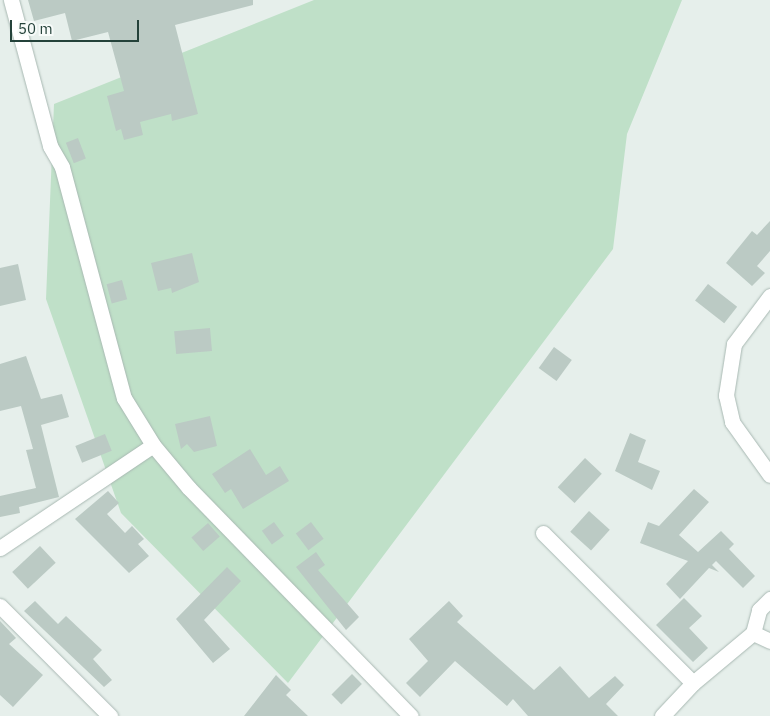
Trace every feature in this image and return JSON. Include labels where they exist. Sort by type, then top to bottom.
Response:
[{"type":"street","points":[[11,0],[50,146],[62,166],[124,398],[154,445],[189,488],[410,716]]},
{"type":"street","points":[[770,296],[734,344],[726,395],[732,422],[770,475]]},
{"type":"street","points":[[0,548],[154,445]]},
{"type":"street","points":[[543,533],[693,684]]},
{"type":"street","points":[[662,716],[693,684],[754,633],[760,610],[770,599]]},
{"type":"street","points":[[0,606],[110,716]]},
{"type":"street","points":[[754,633],[770,641]]},
{"type":"green space","points":[[314,0],[682,0],[627,134],[613,249],[288,683],[121,513],[46,299],[54,104]]},
{"type":"building","points":[[28,0],[253,0],[253,5],[175,25],[198,114],[172,121],[171,114],[140,122],[143,135],[124,140],[121,129],[116,131],[107,96],[124,91],[108,32],[72,41],[65,13],[34,21]]},
{"type":"building","points":[[78,138],[86,159],[74,163],[66,143]]},
{"type":"building","points":[[770,221],[770,251],[757,266],[765,273],[752,286],[726,263],[752,231],[757,235]]},
{"type":"building","points":[[192,253],[199,282],[172,293],[171,288],[158,291],[151,263]]},
{"type":"building","points":[[18,264],[26,300],[0,306],[0,268]]},
{"type":"building","points":[[122,280],[127,299],[112,303],[107,284]]},
{"type":"building","points":[[708,284],[737,307],[724,323],[695,301]]},
{"type":"building","points":[[210,328],[212,351],[176,354],[174,331]]},
{"type":"building","points":[[554,347],[572,360],[557,381],[539,368]]},
{"type":"building","points":[[26,356],[41,399],[62,394],[69,417],[41,425],[59,497],[19,507],[20,513],[0,517],[0,496],[36,488],[26,450],[33,449],[21,406],[0,411],[0,364]]},
{"type":"building","points":[[210,416],[217,446],[194,452],[187,444],[181,449],[175,424]]},
{"type":"building","points":[[630,433],[646,440],[638,462],[660,471],[652,490],[615,471]]},
{"type":"building","points":[[105,434],[112,451],[82,463],[75,446]]},
{"type":"building","points":[[250,449],[266,475],[280,466],[289,481],[243,509],[231,489],[225,493],[212,474]]},
{"type":"building","points":[[585,458],[602,474],[575,503],[558,487]]},
{"type":"building","points":[[694,489],[709,502],[679,535],[698,552],[721,531],[734,544],[729,549],[755,576],[743,588],[716,561],[712,565],[719,572],[709,568],[680,599],[666,584],[688,561],[640,543],[648,522],[659,526]]},
{"type":"building","points":[[108,491],[119,503],[107,514],[125,533],[132,526],[144,539],[138,544],[149,556],[129,573],[75,519]]},
{"type":"building","points":[[589,511],[610,530],[591,551],[570,532]]},
{"type":"building","points":[[274,522],[284,536],[272,545],[262,531]]},
{"type":"building","points":[[311,522],[324,539],[308,550],[296,533]]},
{"type":"building","points":[[208,523],[220,537],[203,551],[191,537]]},
{"type":"building","points":[[40,546],[56,563],[28,589],[12,572]]},
{"type":"building","points":[[316,552],[325,565],[318,570],[359,617],[346,630],[296,567]]},
{"type":"building","points":[[227,567],[241,581],[204,620],[230,649],[213,663],[176,619]]},
{"type":"building","points":[[684,598],[702,616],[689,628],[708,648],[693,662],[656,625]]},
{"type":"building","points":[[35,601],[58,624],[66,616],[102,650],[93,659],[112,680],[104,687],[24,611]]},
{"type":"building","points":[[449,601],[463,616],[457,622],[534,690],[560,666],[589,698],[615,676],[624,685],[606,704],[618,716],[528,716],[513,699],[507,706],[455,661],[420,697],[406,683],[428,661],[409,639]]},
{"type":"building","points":[[0,621],[16,638],[9,644],[43,675],[13,707],[0,695]]},
{"type":"building","points":[[352,674],[362,684],[341,704],[331,695]]},
{"type":"building","points":[[276,675],[291,690],[286,695],[308,716],[244,716]]}]
